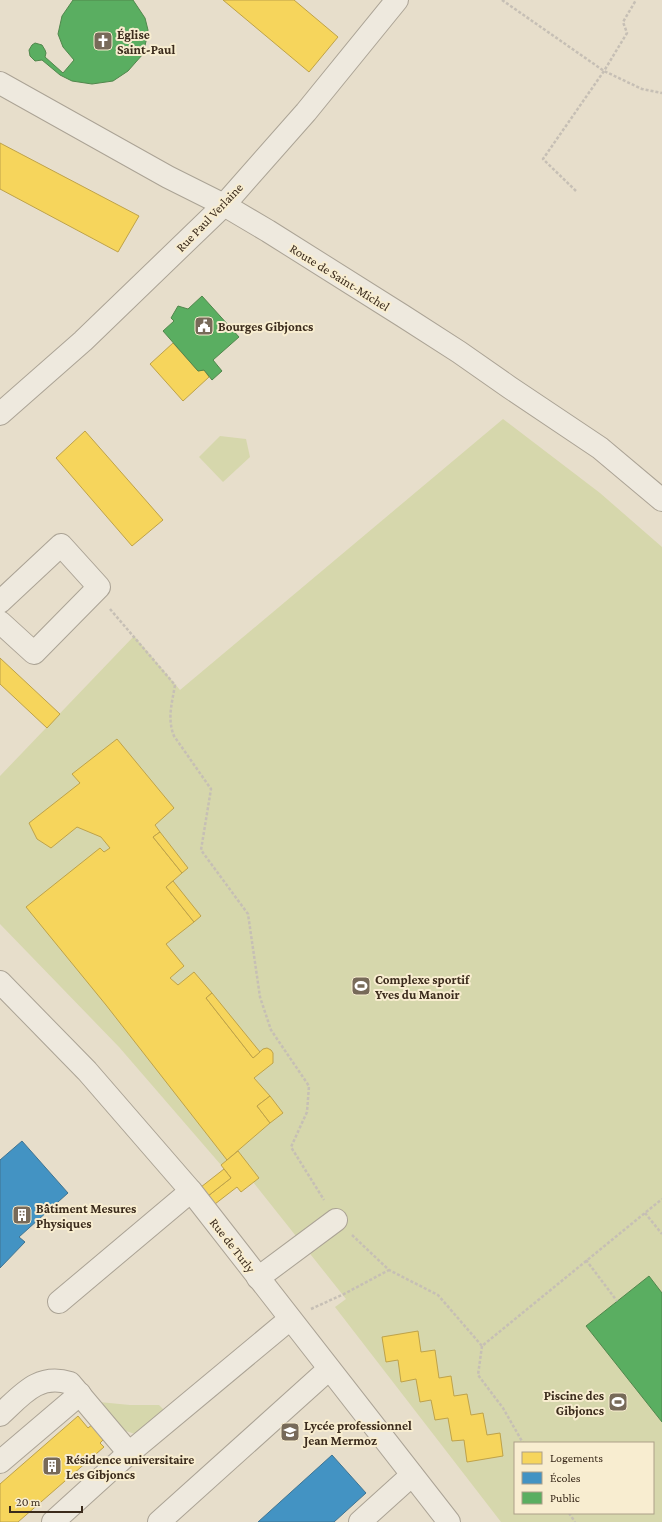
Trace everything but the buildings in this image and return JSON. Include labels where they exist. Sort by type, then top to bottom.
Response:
[{"type":"street","name":"Rue Paul Verlaine","points":[[0,414],[83,341],[224,205],[306,112],[397,0]]},
{"type":"street","name":"Route de Saint-Michel","points":[[0,83],[168,178],[224,205],[268,231],[459,352],[600,448],[662,500]]},
{"type":"street","points":[[0,602],[61,545],[99,587],[34,653],[0,622]]},
{"type":"street","name":"Rue de Turly","points":[[0,982],[87,1071],[191,1192],[449,1522]]},
{"type":"street","points":[[59,1302],[191,1192]]},
{"type":"street","points":[[258,1278],[336,1220]]},
{"type":"street","points":[[53,1522],[129,1453],[290,1319]]},
{"type":"street","points":[[159,1522],[329,1369]]},
{"type":"street","points":[[0,1415],[29,1389],[44,1381],[58,1380],[70,1383],[129,1453]]},
{"type":"street","points":[[0,1462],[80,1394]]},
{"type":"street","points":[[360,1522],[412,1475]]},
{"type":"path","points":[[502,0],[604,70],[642,89],[662,93]]},
{"type":"path","points":[[576,192],[543,159],[604,70],[627,32],[623,22],[636,0]]},
{"type":"path","points":[[95,591],[175,685],[170,713],[170,726],[174,736],[211,789],[201,850],[248,914],[260,997],[271,1030],[309,1086],[307,1112],[291,1147],[336,1220],[389,1270],[438,1295],[482,1346]]},
{"type":"path","points":[[522,1442],[503,1408],[478,1375],[482,1346],[662,1199]]},
{"type":"path","points":[[645,1213],[662,1234]]},
{"type":"path","points":[[586,1260],[617,1301]]},
{"type":"path","points":[[290,1319],[340,1296],[389,1270]]},
{"type":"green space","name":"Complexe sportif Yves du Manoir","points":[[503,419],[600,493],[662,547],[662,1522],[501,1522],[335,1307],[346,1299],[253,1182],[237,1152],[221,1165],[119,1047],[0,924],[0,776],[134,636],[180,690]]},
{"type":"green space","points":[[220,436],[246,439],[250,457],[223,482],[199,457]]},
{"type":"green space","points":[[99,1402],[130,1405],[159,1405],[163,1409],[164,1413],[135,1434],[126,1431]]},
{"type":"place","name":"Église Saint-Paul","points":[[103,41]]},
{"type":"place","name":"Bourges Gibjoncs","points":[[204,326]]},
{"type":"place","name":"Complexe sportif Yves du Manoir","points":[[361,986]]},
{"type":"place","name":"Bâtiment Mesures Physiques","points":[[22,1215]]},
{"type":"place","name":"Piscine des Gibjoncs","points":[[618,1402]]},
{"type":"place","name":"Lycée professionnel Jean Mermoz","points":[[290,1432]]},
{"type":"place","name":"Résidence universitaire Les Gibjoncs","points":[[52,1466]]}]
